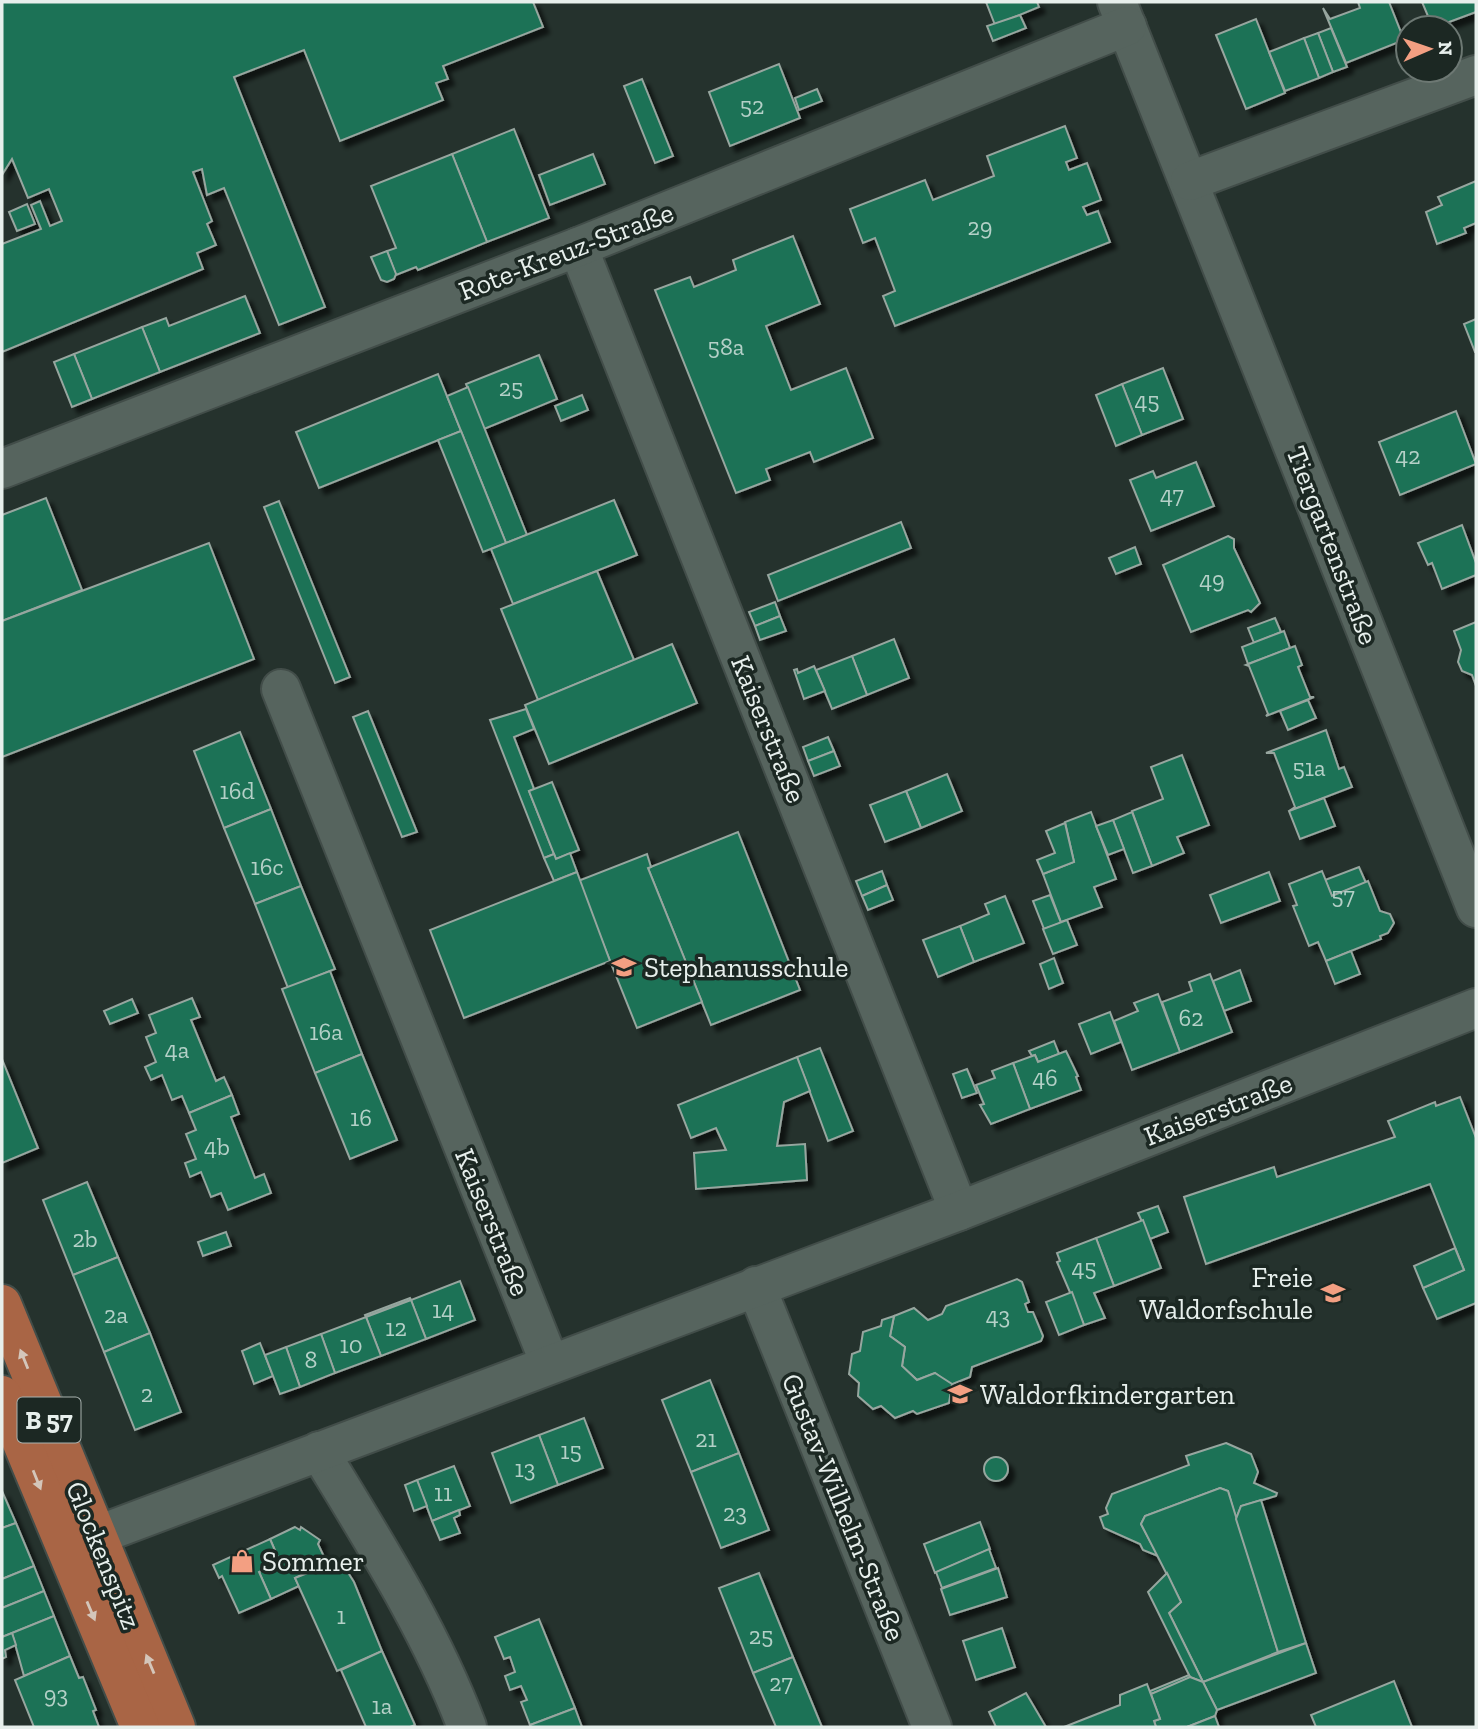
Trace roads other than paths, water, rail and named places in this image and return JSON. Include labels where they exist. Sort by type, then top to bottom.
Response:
[{"type":"main road","name":"Glockenspitz","points":[[2,1304],[140,1727]]},
{"type":"main road","name":"Glockenspitz","points":[[2,1395],[176,1727]]},
{"type":"street","name":"Tiergartenstraße","points":[[1122,14],[1191,181],[1476,908]]},
{"type":"street","name":"Rote-Kreuz-Straße","points":[[2,469],[578,247],[1122,14]]},
{"type":"street","points":[[1191,181],[1476,75]]},
{"type":"street","name":"Kaiserstraße","points":[[578,247],[959,1211]]},
{"type":"street","name":"Kaiserstraße","points":[[281,689],[550,1364]]},
{"type":"street","name":"Kaiserstraße","points":[[80,1542],[959,1211],[1476,1008]]},
{"type":"street","name":"Gustav-Wilhelm-Straße","points":[[756,1286],[932,1727]]},
{"type":"street","points":[[319,1451],[417,1616],[467,1727]]},
{"type":"place","name":"Stephanusschule","points":[[624,967]]},
{"type":"place","name":"Freie Waldorfschule","points":[[1333,1293]]},
{"type":"place","name":"Waldorfkindergarten","points":[[960,1394]]},
{"type":"place","name":"Sommer","points":[[242,1561]]}]
